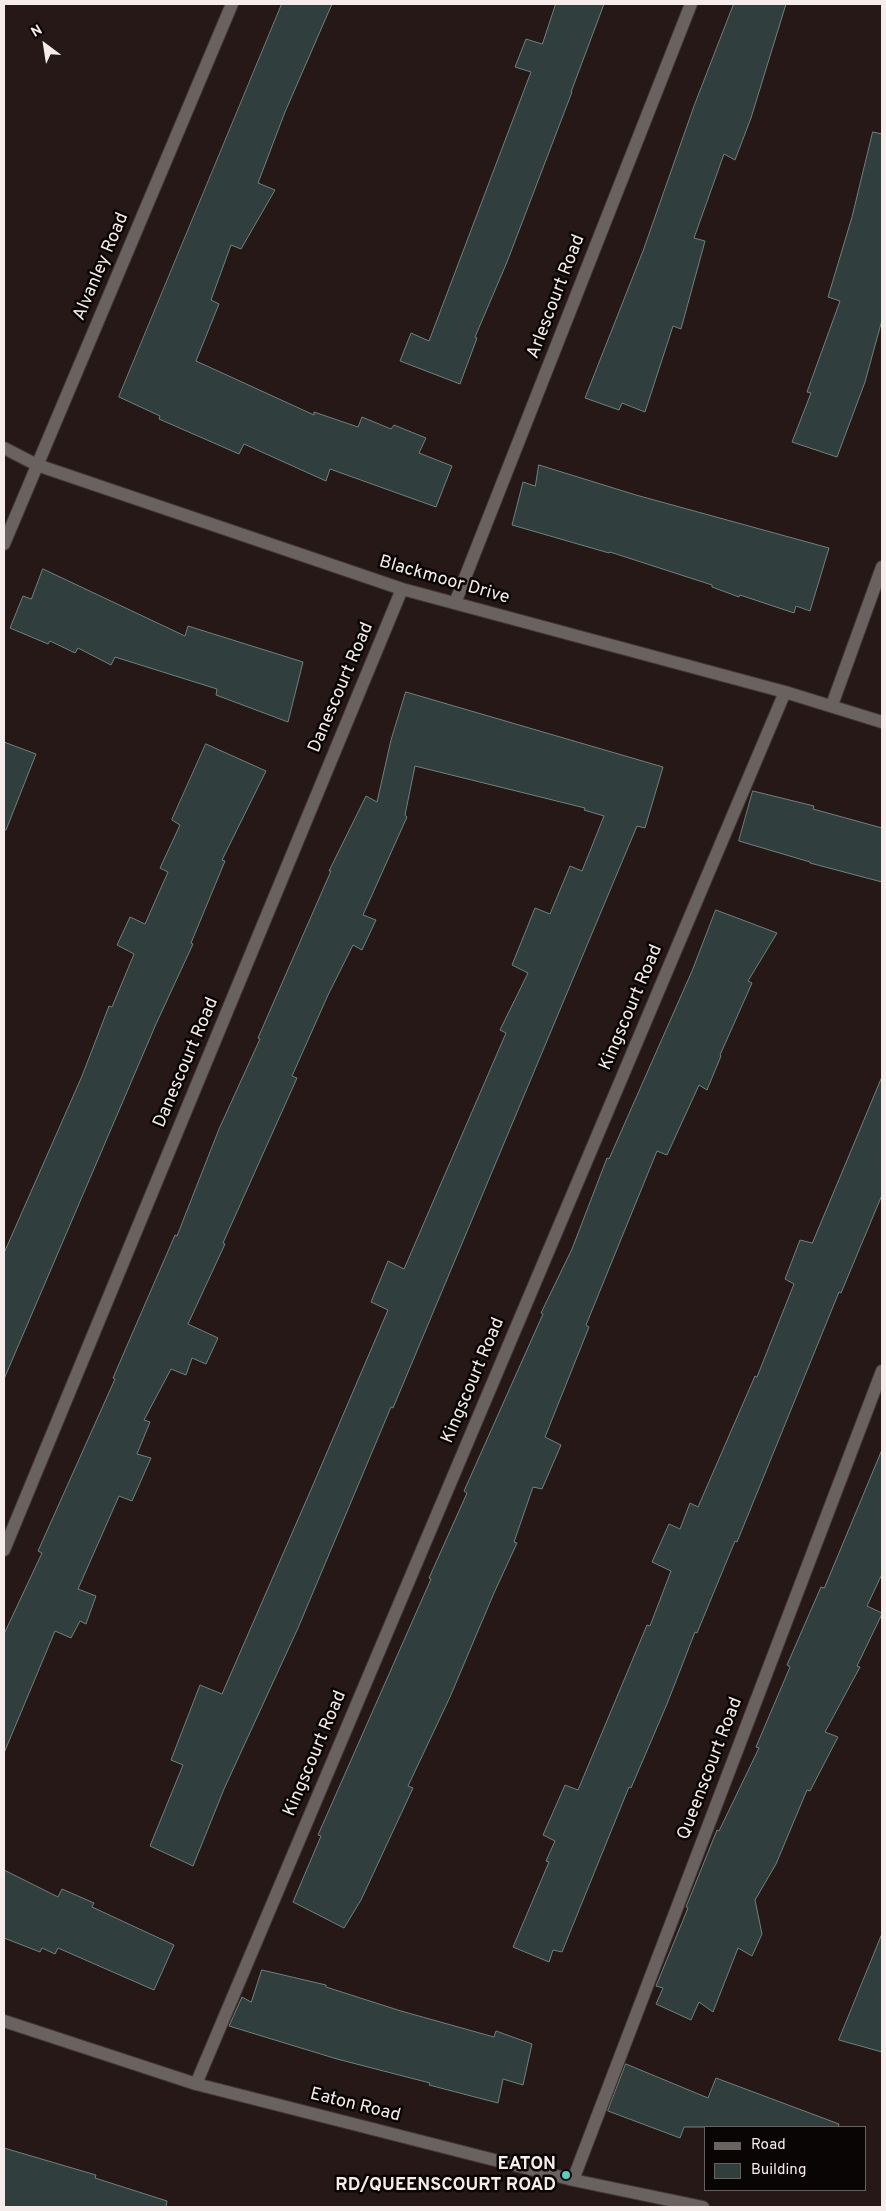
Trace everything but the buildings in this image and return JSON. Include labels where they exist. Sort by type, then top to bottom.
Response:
[{"type":"street","name":"Alvanley Road","points":[[4,544],[232,4]]},
{"type":"street","name":"Arlescourt Road","points":[[455,603],[691,4]]},
{"type":"street","name":"Blackmoor Drive","points":[[4,448],[38,465],[402,589],[832,705],[882,722]]},
{"type":"street","points":[[832,705],[882,568]]},
{"type":"street","name":"Danescourt Road","points":[[4,1550],[402,589]]},
{"type":"street","name":"Kingscourt Road","points":[[196,2084],[784,692]]},
{"type":"street","name":"Queenscourt Road","points":[[573,2180],[882,1371]]},
{"type":"street","name":"Eaton Road","points":[[4,2021],[196,2084],[573,2180],[703,2207]]},
{"type":"place","name":"EATON RD/QUEENSCOURT ROAD","points":[[566,2175]]}]
